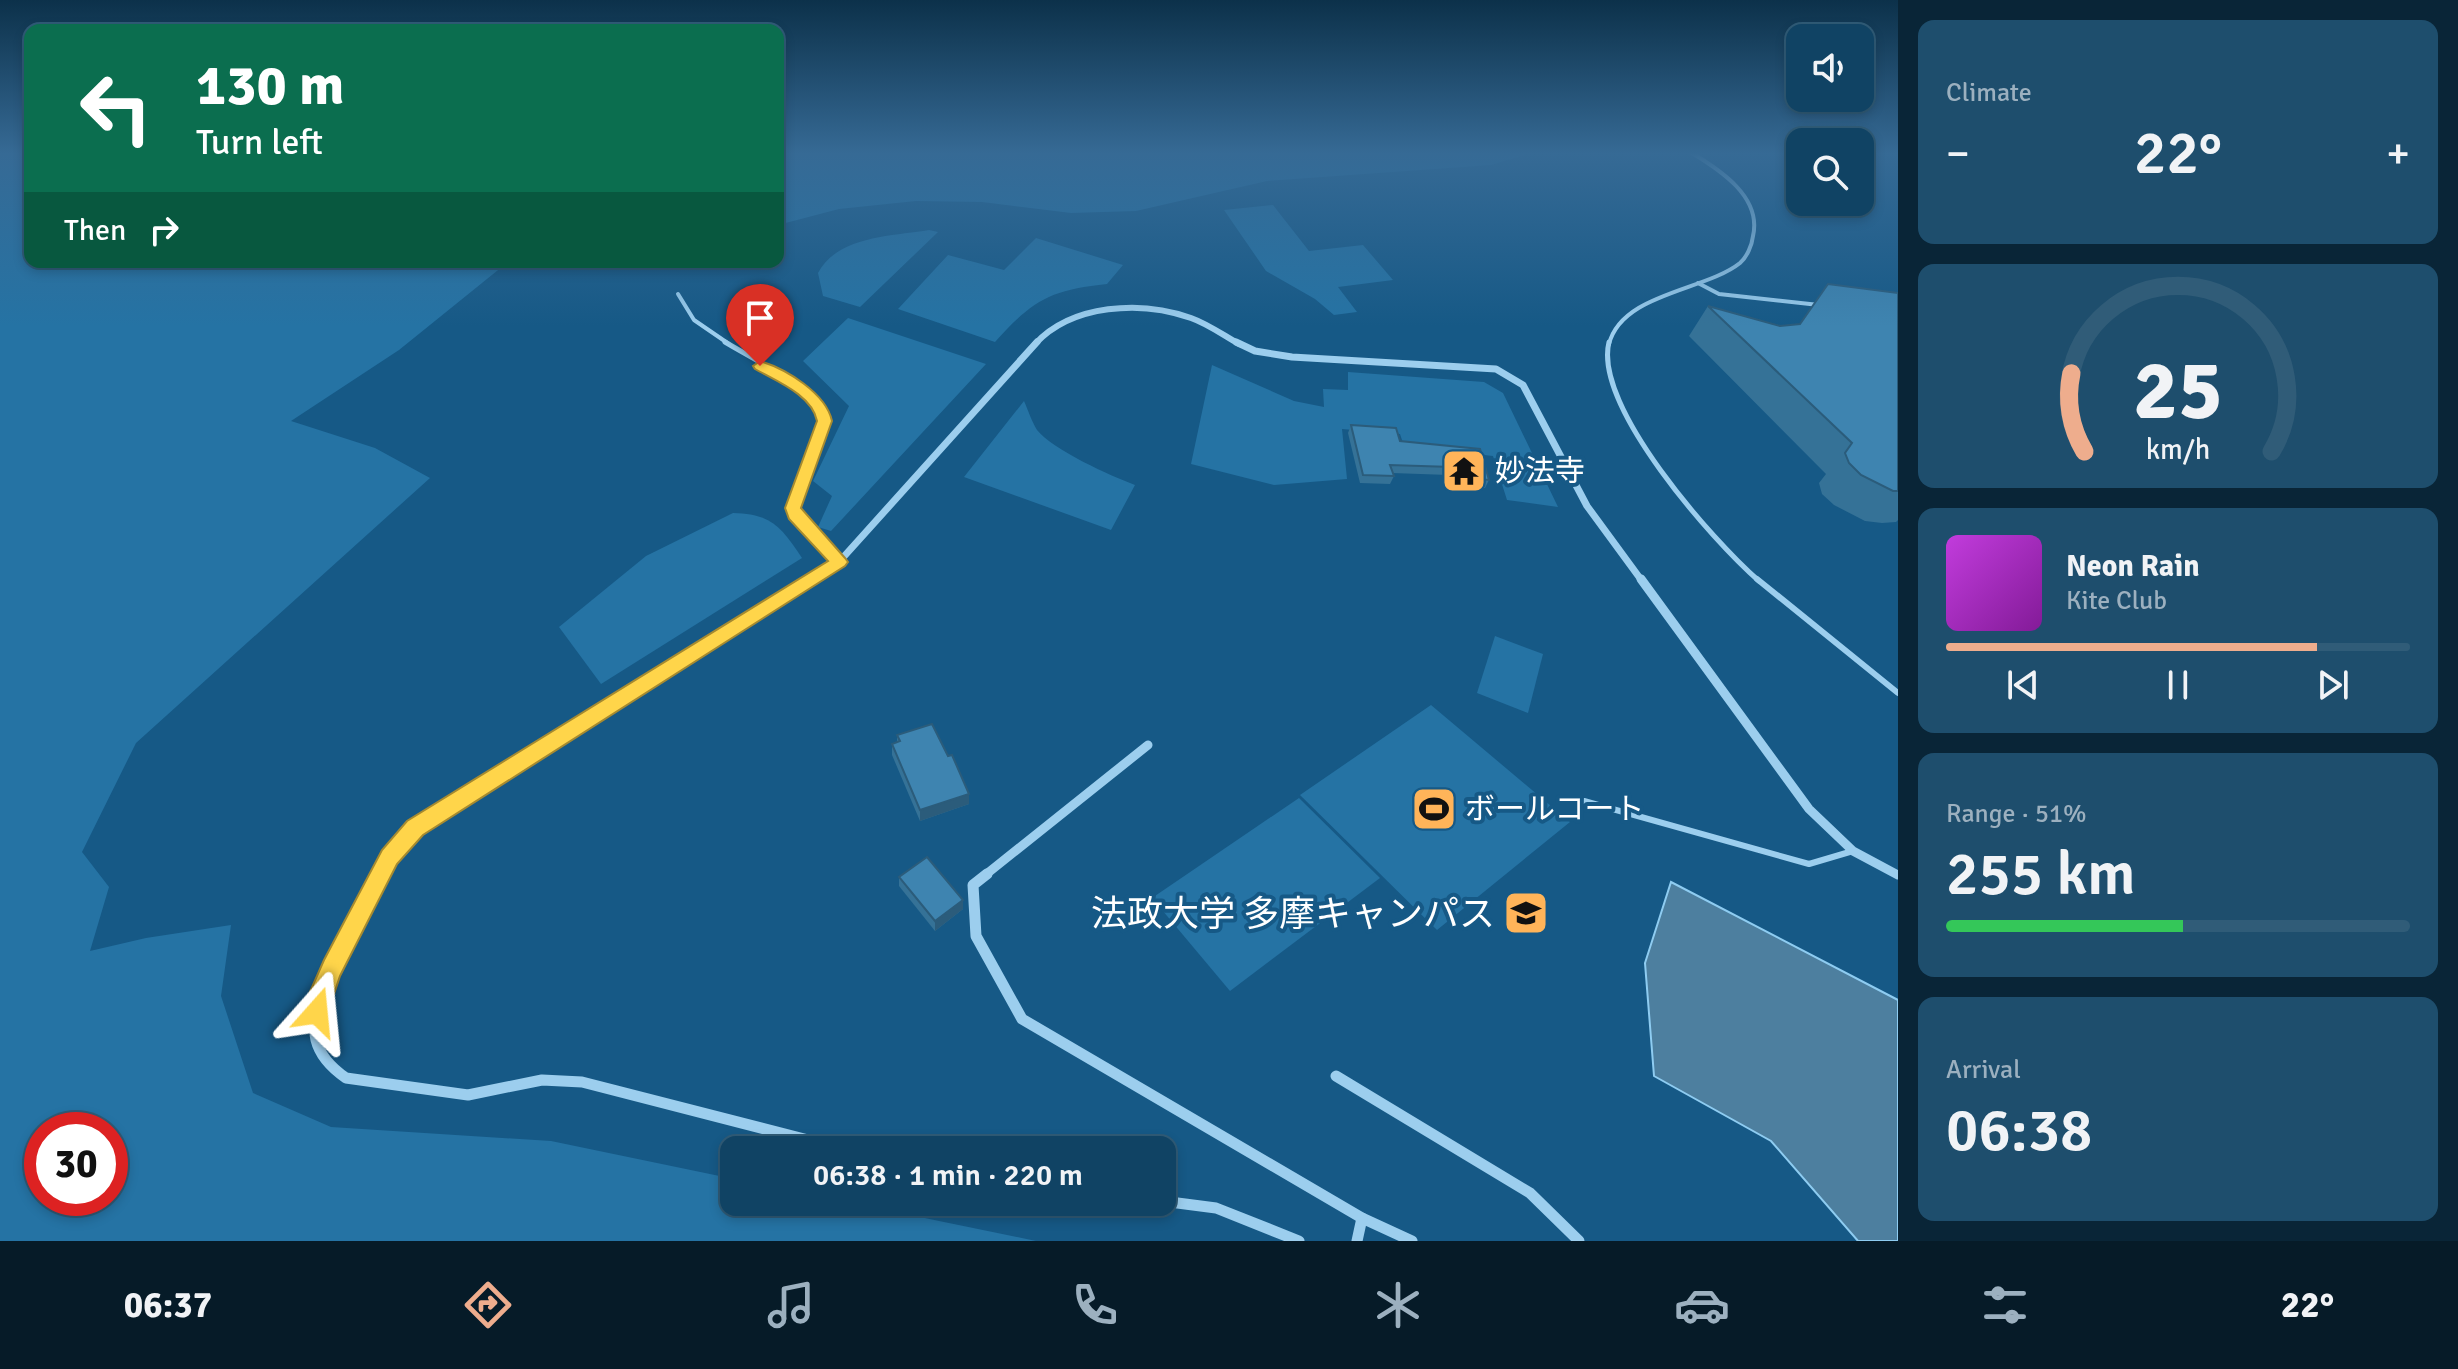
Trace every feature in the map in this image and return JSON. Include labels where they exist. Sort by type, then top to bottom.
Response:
[{"type":"street","points":[[792,1136],[582,1082],[542,1080],[468,1095],[416,1091],[346,1078],[332,1068],[316,1043],[314,1029],[320,994],[402,840],[428,819],[839,562],[1045,333],[1070,318],[1104,310],[1172,312],[1206,324],[1256,352],[1496,369],[1523,385],[1587,506],[1809,809],[1853,851],[1898,875]]},
{"type":"street","points":[[1148,745],[973,885],[976,936],[1022,1019],[1362,1218],[1412,1241]]},
{"type":"street","points":[[1336,1076],[1530,1193],[1579,1241]]},
{"type":"street","points":[[1176,1203],[1216,1208],[1299,1241]]},
{"type":"street","points":[[1357,1241],[1362,1218]]},
{"type":"lane","points":[[1753,211],[1751,249],[1741,262],[1643,308],[1618,326],[1608,346],[1608,366],[1615,390],[1653,460],[1708,531],[1791,610],[1898,693]]},
{"type":"lane","points":[[1698,283],[1719,294],[1824,305]]},
{"type":"lane","points":[[678,294],[693,319],[738,353],[804,391],[822,410],[825,421],[793,508],[795,515],[839,562]]},
{"type":"lane","points":[[1584,801],[1809,864],[1853,851]]},
{"type":"shaded area","points":[[0,211],[24,211],[24,268],[501,268],[399,350],[291,421],[375,448],[430,478],[136,743],[82,852],[109,887],[90,951],[146,938],[231,925],[221,996],[253,1093],[331,1127],[551,1141],[720,1176],[720,1216],[915,1216],[1036,1241],[0,1241]]},
{"type":"shaded area","points":[[784,211],[832,211],[784,223]]},
{"type":"shaded area","points":[[1054,211],[1136,211],[1136,211]]},
{"type":"shaded area","points":[[1225,211],[1278,211],[1309,251],[1363,245],[1393,280],[1338,287],[1357,312],[1334,315],[1315,299],[1266,271]]},
{"type":"shaded area","points":[[929,230],[938,232],[860,307],[823,296],[818,273],[838,252],[883,236]]},
{"type":"shaded area","points":[[1036,238],[1123,265],[1107,284],[1057,294],[1032,307],[995,342],[898,309],[948,255],[1004,270]]},
{"type":"shaded area","points":[[848,318],[986,364],[831,531],[818,527],[832,496],[813,481],[849,406],[803,361]]},
{"type":"shaded area","points":[[1212,365],[1294,401],[1324,407],[1323,389],[1348,390],[1348,372],[1484,382],[1503,393],[1558,507],[1507,500],[1493,456],[1404,446],[1400,434],[1342,429],[1347,479],[1274,485],[1191,464]]},
{"type":"shaded area","points":[[1024,401],[1035,427],[1045,438],[1083,462],[1135,485],[1111,530],[964,477]]},
{"type":"shaded area","points":[[733,513],[757,516],[774,524],[802,558],[601,684],[559,627],[646,556]]},
{"type":"shaded area","points":[[1495,636],[1543,654],[1528,713],[1477,693]]},
{"type":"shaded area","name":"ボールコート","points":[[1431,705],[1570,822],[1437,930],[1300,795]]},
{"type":"shaded area","points":[[1299,798],[1380,878],[1230,991],[1152,898]]},
{"type":"shaded area","points":[[1671,882],[1898,1000],[1898,1241],[1858,1241],[1771,1141],[1654,1076],[1645,963]]},
{"type":"building","points":[[1828,284],[1898,293],[1898,491],[1861,475],[1849,463],[1845,453],[1852,443],[1708,306],[1780,326],[1800,324]]},
{"type":"building","points":[[1351,425],[1396,428],[1400,441],[1480,449],[1489,480],[1455,477],[1452,467],[1390,465],[1394,476],[1363,475]]},
{"type":"building","points":[[932,724],[948,756],[952,755],[969,794],[920,810],[892,744],[900,741],[897,735]]},
{"type":"building","points":[[927,857],[963,900],[935,921],[899,877]]},
{"type":"place","name":"妙法寺","points":[[1464,471]]},
{"type":"place","name":"ボールコート","points":[[1434,809]]},
{"type":"place","name":"法政大学 多摩キャンパス","points":[[1526,913]]},
{"type":"route","points":[[317,1012],[320,994],[332,968],[390,857],[415,828],[839,562],[795,515],[793,508],[825,421],[822,410],[804,391],[760,366]]}]
